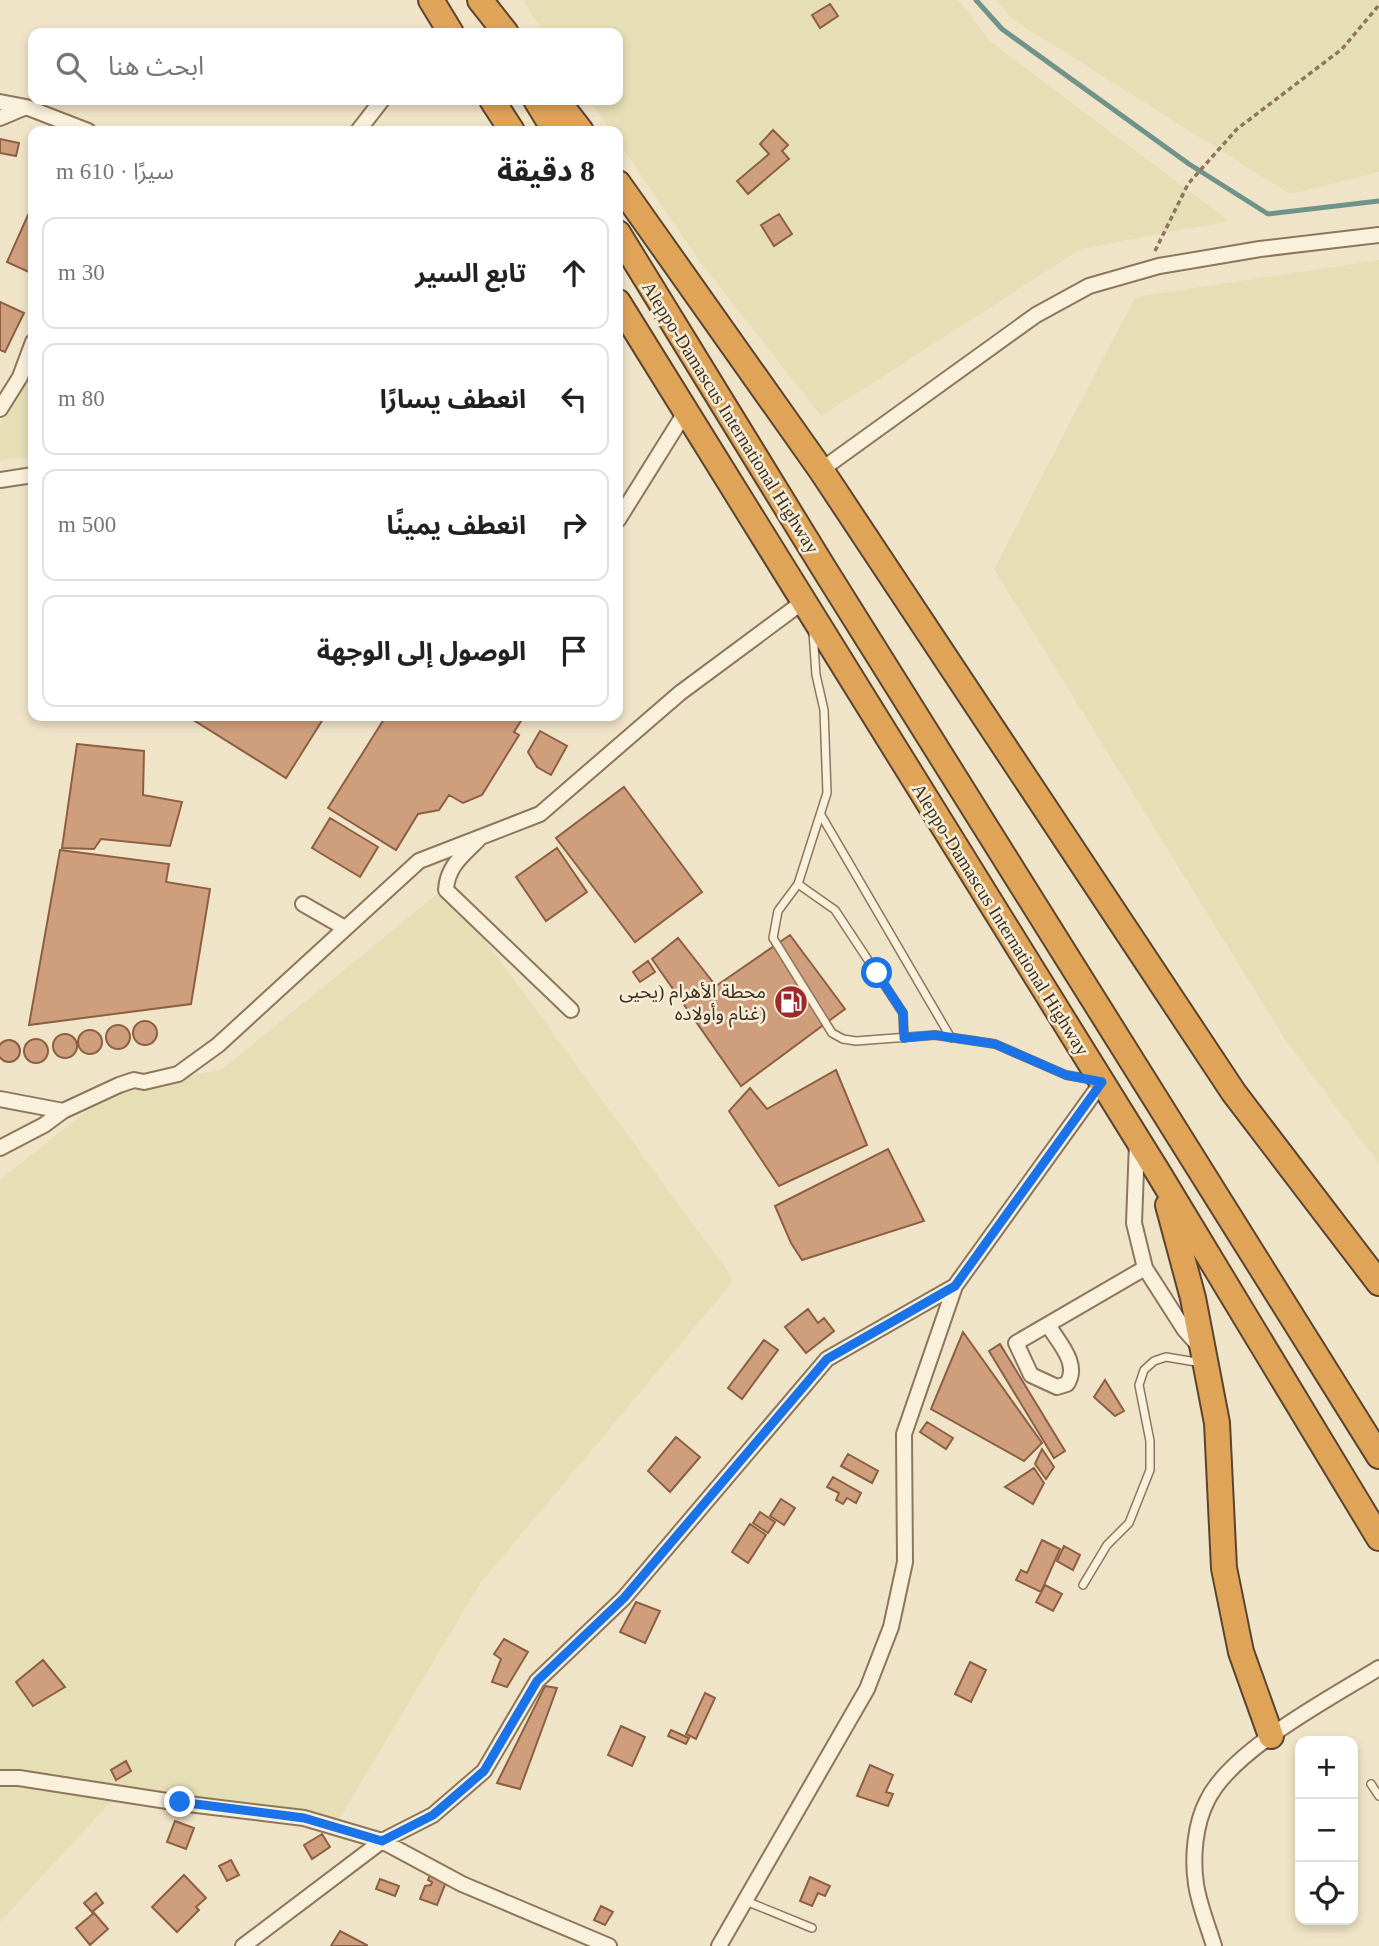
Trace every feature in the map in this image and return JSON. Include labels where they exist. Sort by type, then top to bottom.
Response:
[{"type":"highway","points":[[431,0],[444,28]]},
{"type":"highway","points":[[475,0],[492,28]]},
{"type":"highway","points":[[480,0],[502,28]]},
{"type":"highway","points":[[495,105],[509,126]]},
{"type":"highway","points":[[539,105],[552,126]]},
{"type":"highway","points":[[561,105],[577,126]]},
{"type":"highway","points":[[623,190],[821,470],[1234,1093],[1379,1283]]},
{"type":"highway","name":"Aleppo-Damascus International Highway","points":[[623,241],[838,591],[1379,1456]]},
{"type":"highway","name":"Aleppo-Damascus International Highway","points":[[623,310],[1137,1138],[1379,1538]]},
{"type":"highway","points":[[1159,1174],[1193,1298],[1217,1423],[1224,1568],[1241,1652],[1271,1736]]},
{"type":"street","points":[[0,102],[26,107],[75,126]]},
{"type":"street","points":[[362,126],[378,105]]},
{"type":"street","points":[[0,118],[26,107]]},
{"type":"street","points":[[821,470],[1036,315],[1089,286],[1144,271],[1260,249],[1379,234]]},
{"type":"street","points":[[0,409],[20,377],[28,355]]},
{"type":"street","points":[[623,512],[686,411]]},
{"type":"street","points":[[0,480],[28,476]]},
{"type":"street","points":[[0,1147],[44,1125],[63,1111],[119,1085],[134,1080],[145,1082],[178,1074],[218,1045],[419,861],[540,814],[680,694],[808,607]]},
{"type":"street","points":[[481,836],[454,864],[447,876],[446,890],[571,1010]]},
{"type":"street","points":[[303,904],[345,928]]},
{"type":"street","points":[[719,1946],[867,1689],[891,1627],[905,1562],[904,1434],[955,1286],[1102,1082]]},
{"type":"street","points":[[0,1099],[63,1111]]},
{"type":"street","points":[[1137,1138],[1134,1223],[1145,1268],[1204,1358]]},
{"type":"street","points":[[1048,1325],[1071,1363],[1072,1376],[1068,1384],[1058,1387],[1031,1375],[1016,1343],[1145,1268]]},
{"type":"street","points":[[243,1946],[382,1841],[433,1815],[484,1771],[537,1681],[624,1598],[827,1359],[955,1286]]},
{"type":"street","points":[[1214,1946],[1196,1884],[1196,1836],[1207,1800],[1227,1771],[1271,1736],[1379,1668]]},
{"type":"street","points":[[0,1778],[19,1778],[304,1818],[382,1841],[462,1884],[609,1946]]},
{"type":"lane","points":[[808,607],[816,675],[824,710],[827,793],[797,884],[778,911],[773,938],[832,1033],[843,1039],[856,1041],[935,1035],[995,1044],[1066,1075],[1102,1082]]},
{"type":"lane","points":[[821,815],[951,1038]]},
{"type":"lane","points":[[797,884],[835,910],[903,1013],[904,1038]]},
{"type":"lane","points":[[1083,1585],[1107,1545],[1129,1524],[1150,1470],[1150,1441],[1139,1385],[1144,1370],[1154,1361],[1166,1357],[1204,1358]]},
{"type":"lane","points":[[1371,1784],[1379,1796]]},
{"type":"lane","points":[[745,1900],[812,1928]]},
{"type":"path","points":[[1144,271],[1188,184],[1237,129],[1342,49],[1379,5]]},
{"type":"shaded area","points":[[522,0],[958,0],[991,42],[1229,221],[1081,249],[821,416],[697,258],[623,148],[623,126],[608,126],[593,105],[623,105],[623,28],[542,28]]},
{"type":"shaded area","points":[[996,0],[1379,0],[1379,172],[1290,194],[1012,19]]},
{"type":"shaded area","points":[[1379,260],[1379,1164],[1285,1039],[994,569],[1135,297]]},
{"type":"shaded area","points":[[28,356],[28,457],[0,460],[0,426]]},
{"type":"shaded area","points":[[446,887],[734,1280],[479,1585],[332,1831],[116,1796],[0,1922],[0,1180],[114,1089],[221,1070]]},
{"type":"building","points":[[830,4],[838,16],[820,28],[812,15]]},
{"type":"building","points":[[773,130],[788,145],[782,151],[789,159],[748,194],[737,181],[769,154],[760,144]]},
{"type":"building","points":[[0,139],[19,143],[16,156],[0,153]]},
{"type":"building","points":[[779,214],[792,234],[774,246],[761,225]]},
{"type":"building","points":[[28,215],[28,272],[7,262]]},
{"type":"building","points":[[0,302],[24,313],[5,352],[0,350]]},
{"type":"building","points":[[195,721],[322,721],[286,778]]},
{"type":"building","points":[[383,721],[521,721],[514,732],[519,735],[482,795],[463,803],[449,795],[439,810],[418,814],[396,850],[328,808]]},
{"type":"building","points":[[540,731],[567,746],[551,775],[537,767],[528,752]]},
{"type":"building","points":[[77,744],[144,751],[143,795],[182,802],[170,846],[101,839],[94,849],[62,848]]},
{"type":"building","points":[[624,787],[702,892],[635,942],[556,838]]},
{"type":"building","points":[[330,818],[378,847],[360,877],[312,848]]},
{"type":"building","points":[[557,848],[587,892],[546,921],[516,877]]},
{"type":"building","points":[[60,850],[169,864],[166,882],[210,889],[191,1004],[29,1025]]},
{"type":"building","points":[[790,935],[845,1009],[741,1086],[652,959],[678,938],[716,986]]},
{"type":"building","points":[[648,961],[655,972],[640,982],[633,972]]},
{"type":"building","points":[[145,1021],[156,1028],[157,1033],[150,1044],[145,1045],[134,1038],[133,1033],[140,1022]]},
{"type":"building","points":[[118,1025],[127,1028],[130,1037],[127,1046],[118,1049],[109,1046],[106,1037],[109,1028]]},
{"type":"building","points":[[90,1030],[101,1037],[102,1042],[95,1053],[90,1054],[79,1047],[78,1042],[85,1031]]},
{"type":"building","points":[[65,1034],[74,1037],[77,1046],[74,1055],[65,1058],[56,1055],[53,1046],[56,1037]]},
{"type":"building","points":[[36,1039],[47,1046],[48,1051],[41,1062],[36,1063],[25,1056],[24,1051],[31,1040]]},
{"type":"building","points":[[9,1040],[17,1043],[17,1059],[9,1062],[1,1059],[1,1043]]},
{"type":"building","points":[[836,1070],[867,1145],[779,1186],[729,1111],[750,1088],[767,1109]]},
{"type":"building","points":[[888,1149],[924,1221],[802,1260],[791,1243],[775,1206]]},
{"type":"building","points":[[808,1309],[818,1323],[824,1318],[834,1331],[806,1353],[785,1327]]},
{"type":"building","points":[[963,1332],[1042,1443],[1024,1461],[931,1409]]},
{"type":"building","points":[[764,1340],[778,1350],[742,1399],[728,1388]]},
{"type":"building","points":[[1000,1344],[1065,1451],[1054,1458],[989,1351]]},
{"type":"building","points":[[1105,1380],[1124,1411],[1115,1416],[1094,1397]]},
{"type":"building","points":[[927,1422],[953,1438],[946,1449],[920,1432]]},
{"type":"building","points":[[676,1437],[700,1457],[670,1492],[648,1471]]},
{"type":"building","points":[[1042,1449],[1054,1467],[1046,1479],[1035,1464]]},
{"type":"building","points":[[848,1454],[878,1471],[872,1483],[841,1466]]},
{"type":"building","points":[[1034,1468],[1044,1483],[1033,1504],[1005,1487]]},
{"type":"building","points":[[833,1477],[861,1493],[856,1503],[847,1498],[843,1504],[836,1500],[839,1493],[827,1487]]},
{"type":"building","points":[[781,1499],[795,1508],[784,1525],[770,1516]]},
{"type":"building","points":[[760,1512],[775,1522],[768,1533],[753,1523]]},
{"type":"building","points":[[750,1524],[766,1535],[748,1563],[732,1552]]},
{"type":"building","points":[[1042,1540],[1060,1549],[1041,1592],[1016,1580],[1021,1570],[1027,1573]]},
{"type":"building","points":[[1064,1546],[1080,1555],[1073,1570],[1057,1561]]},
{"type":"building","points":[[1045,1585],[1062,1594],[1053,1611],[1036,1602]]},
{"type":"building","points":[[636,1602],[660,1611],[645,1643],[620,1632]]},
{"type":"building","points":[[504,1639],[528,1652],[507,1687],[492,1682],[501,1659],[494,1654]]},
{"type":"building","points":[[43,1660],[65,1687],[33,1706],[16,1682]]},
{"type":"building","points":[[970,1662],[986,1670],[971,1702],[955,1694]]},
{"type":"building","points":[[545,1686],[557,1688],[520,1789],[497,1783]]},
{"type":"building","points":[[705,1693],[715,1698],[696,1739],[686,1734]]},
{"type":"building","points":[[621,1726],[645,1737],[632,1766],[608,1755]]},
{"type":"building","points":[[671,1730],[689,1738],[686,1744],[668,1736]]},
{"type":"building","points":[[126,1761],[131,1771],[116,1780],[111,1770]]},
{"type":"building","points":[[870,1765],[893,1775],[886,1792],[893,1794],[888,1806],[857,1796]]},
{"type":"building","points":[[175,1821],[194,1828],[186,1849],[167,1842]]},
{"type":"building","points":[[322,1834],[330,1847],[312,1859],[304,1845]]},
{"type":"building","points":[[231,1860],[239,1875],[227,1881],[219,1866]]},
{"type":"building","points":[[184,1875],[206,1898],[196,1907],[199,1910],[177,1932],[152,1907]]},
{"type":"building","points":[[430,1875],[446,1882],[437,1905],[420,1899],[425,1886],[431,1885],[432,1882],[428,1880]]},
{"type":"building","points":[[810,1877],[830,1886],[825,1896],[818,1893],[812,1906],[800,1901]]},
{"type":"building","points":[[380,1879],[399,1886],[395,1896],[376,1889]]},
{"type":"building","points":[[96,1893],[103,1903],[92,1912],[84,1903]]},
{"type":"building","points":[[601,1906],[613,1912],[605,1925],[594,1920]]},
{"type":"building","points":[[94,1913],[108,1929],[90,1945],[76,1928]]},
{"type":"building","points":[[340,1931],[367,1945],[367,1946],[331,1946]]},
{"type":"waterway","points":[[976,0],[1002,29],[1189,164],[1268,214],[1379,201]]},
{"type":"place","name":"محطة الأهرام (يحيى غنام وأولاده)","points":[[791,1002]]},
{"type":"route","points":[[180,1802],[304,1818],[382,1841],[433,1815],[484,1771],[537,1681],[624,1598],[827,1359],[955,1286],[1102,1082],[1066,1075],[995,1044],[935,1035],[904,1038],[903,1013],[877,973]]}]
